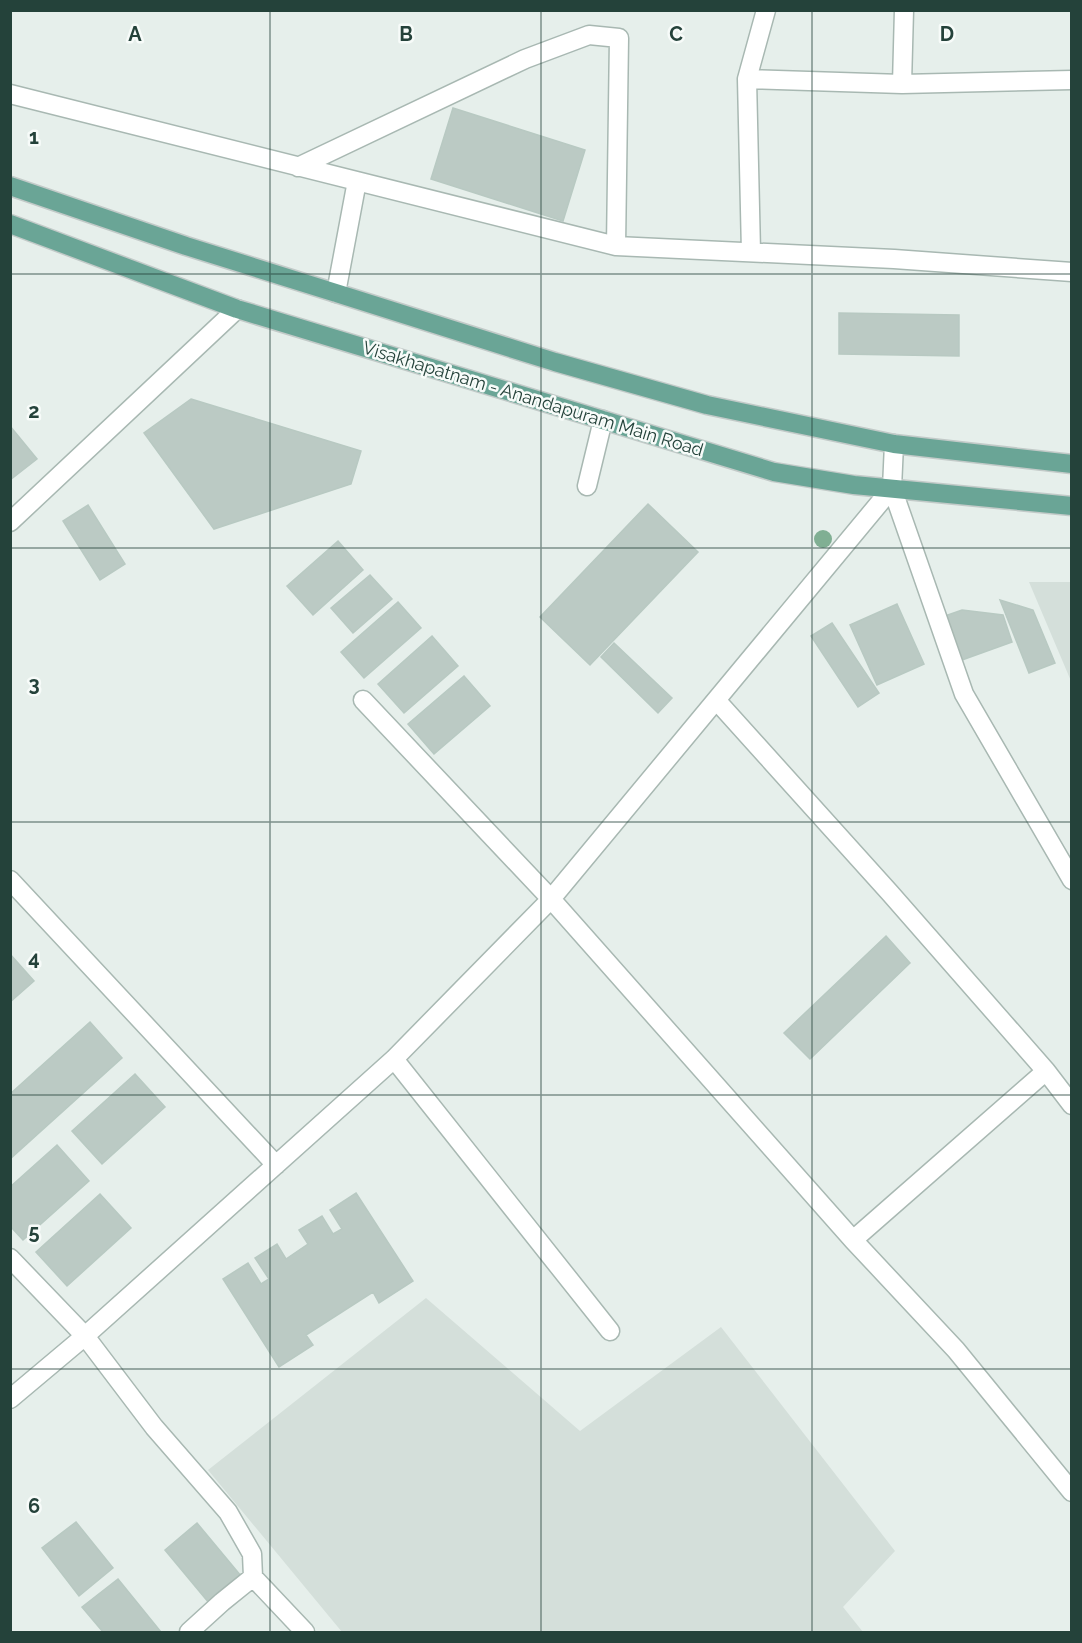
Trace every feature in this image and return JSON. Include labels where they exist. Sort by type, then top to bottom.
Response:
[{"type":"main road","points":[[10,186],[186,246],[555,362],[707,405],[894,444],[1071,464]]},
{"type":"main road","name":"Visakhapatnam - Anandapuram Main Road","points":[[10,224],[237,309],[774,472],[854,485],[1071,506]]},
{"type":"street","points":[[752,252],[747,79],[766,10]]},
{"type":"street","points":[[902,84],[904,10]]},
{"type":"street","points":[[298,167],[525,59],[589,34],[619,38],[616,246]]},
{"type":"street","points":[[747,79],[902,84],[1071,80]]},
{"type":"street","points":[[10,94],[616,246],[894,259],[1071,272]]},
{"type":"street","points":[[336,293],[357,181]]},
{"type":"street","points":[[10,522],[237,309]]},
{"type":"street","points":[[587,486],[603,420]]},
{"type":"street","points":[[894,444],[892,488],[964,694],[1071,879]]},
{"type":"street","points":[[10,1399],[85,1336],[394,1059],[551,899],[892,488]]},
{"type":"street","points":[[363,700],[551,899],[853,1240],[956,1350],[1071,1492]]},
{"type":"street","points":[[717,701],[1046,1071],[1071,1106]]},
{"type":"street","points":[[10,880],[276,1165]]},
{"type":"street","points":[[394,1059],[610,1331]]},
{"type":"street","points":[[853,1240],[1046,1071]]},
{"type":"street","points":[[10,1258],[85,1336],[154,1427],[228,1512],[252,1554],[254,1577],[305,1632]]},
{"type":"street","points":[[189,1632],[254,1577]]},
{"type":"shaded area","points":[[1029,582],[1071,582],[1071,681]]},
{"type":"shaded area","points":[[426,1298],[580,1431],[721,1327],[895,1551],[843,1607],[863,1632],[342,1632],[208,1470]]},
{"type":"building","points":[[453,108],[585,150],[563,221],[431,179]]},
{"type":"building","points":[[839,313],[959,315],[959,356],[839,354]]},
{"type":"building","points":[[191,399],[361,451],[351,484],[214,529],[144,433]]},
{"type":"building","points":[[10,426],[37,459],[10,480]]},
{"type":"building","points":[[648,504],[698,552],[590,665],[540,617]]},
{"type":"building","points":[[88,505],[125,564],[100,580],[63,521]]},
{"type":"building","points":[[338,541],[363,570],[313,615],[287,586]]},
{"type":"building","points":[[370,575],[392,599],[353,633],[331,608]]},
{"type":"building","points":[[1000,600],[1033,610],[1055,663],[1029,673]]},
{"type":"building","points":[[398,602],[421,628],[364,678],[341,652]]},
{"type":"building","points":[[897,604],[924,664],[877,685],[850,625]]},
{"type":"building","points":[[962,610],[1003,615],[1012,642],[962,660],[945,616]]},
{"type":"building","points":[[832,623],[879,693],[858,707],[811,636]]},
{"type":"building","points":[[432,636],[458,666],[404,713],[378,684]]},
{"type":"building","points":[[614,643],[672,698],[658,713],[601,657]]},
{"type":"building","points":[[464,676],[490,706],[434,754],[408,724]]},
{"type":"building","points":[[886,936],[910,963],[810,1059],[784,1033]]},
{"type":"building","points":[[10,954],[34,981],[10,1002]]},
{"type":"building","points":[[90,1022],[122,1058],[10,1159],[10,1094]]},
{"type":"building","points":[[135,1074],[165,1107],[102,1164],[72,1131]]},
{"type":"building","points":[[57,1145],[89,1181],[23,1240],[10,1226],[10,1187]]},
{"type":"building","points":[[356,1193],[413,1281],[379,1303],[373,1292],[306,1335],[313,1345],[279,1367],[223,1279],[248,1263],[261,1284],[269,1279],[255,1258],[277,1244],[286,1259],[308,1244],[299,1230],[322,1216],[333,1234],[342,1229],[330,1210]]},
{"type":"building","points":[[100,1194],[131,1228],[67,1286],[36,1252]]},
{"type":"building","points":[[76,1522],[113,1568],[79,1596],[42,1548]]},
{"type":"building","points":[[197,1523],[241,1576],[209,1603],[165,1550]]},
{"type":"building","points":[[118,1579],[161,1632],[103,1632],[82,1607]]}]
